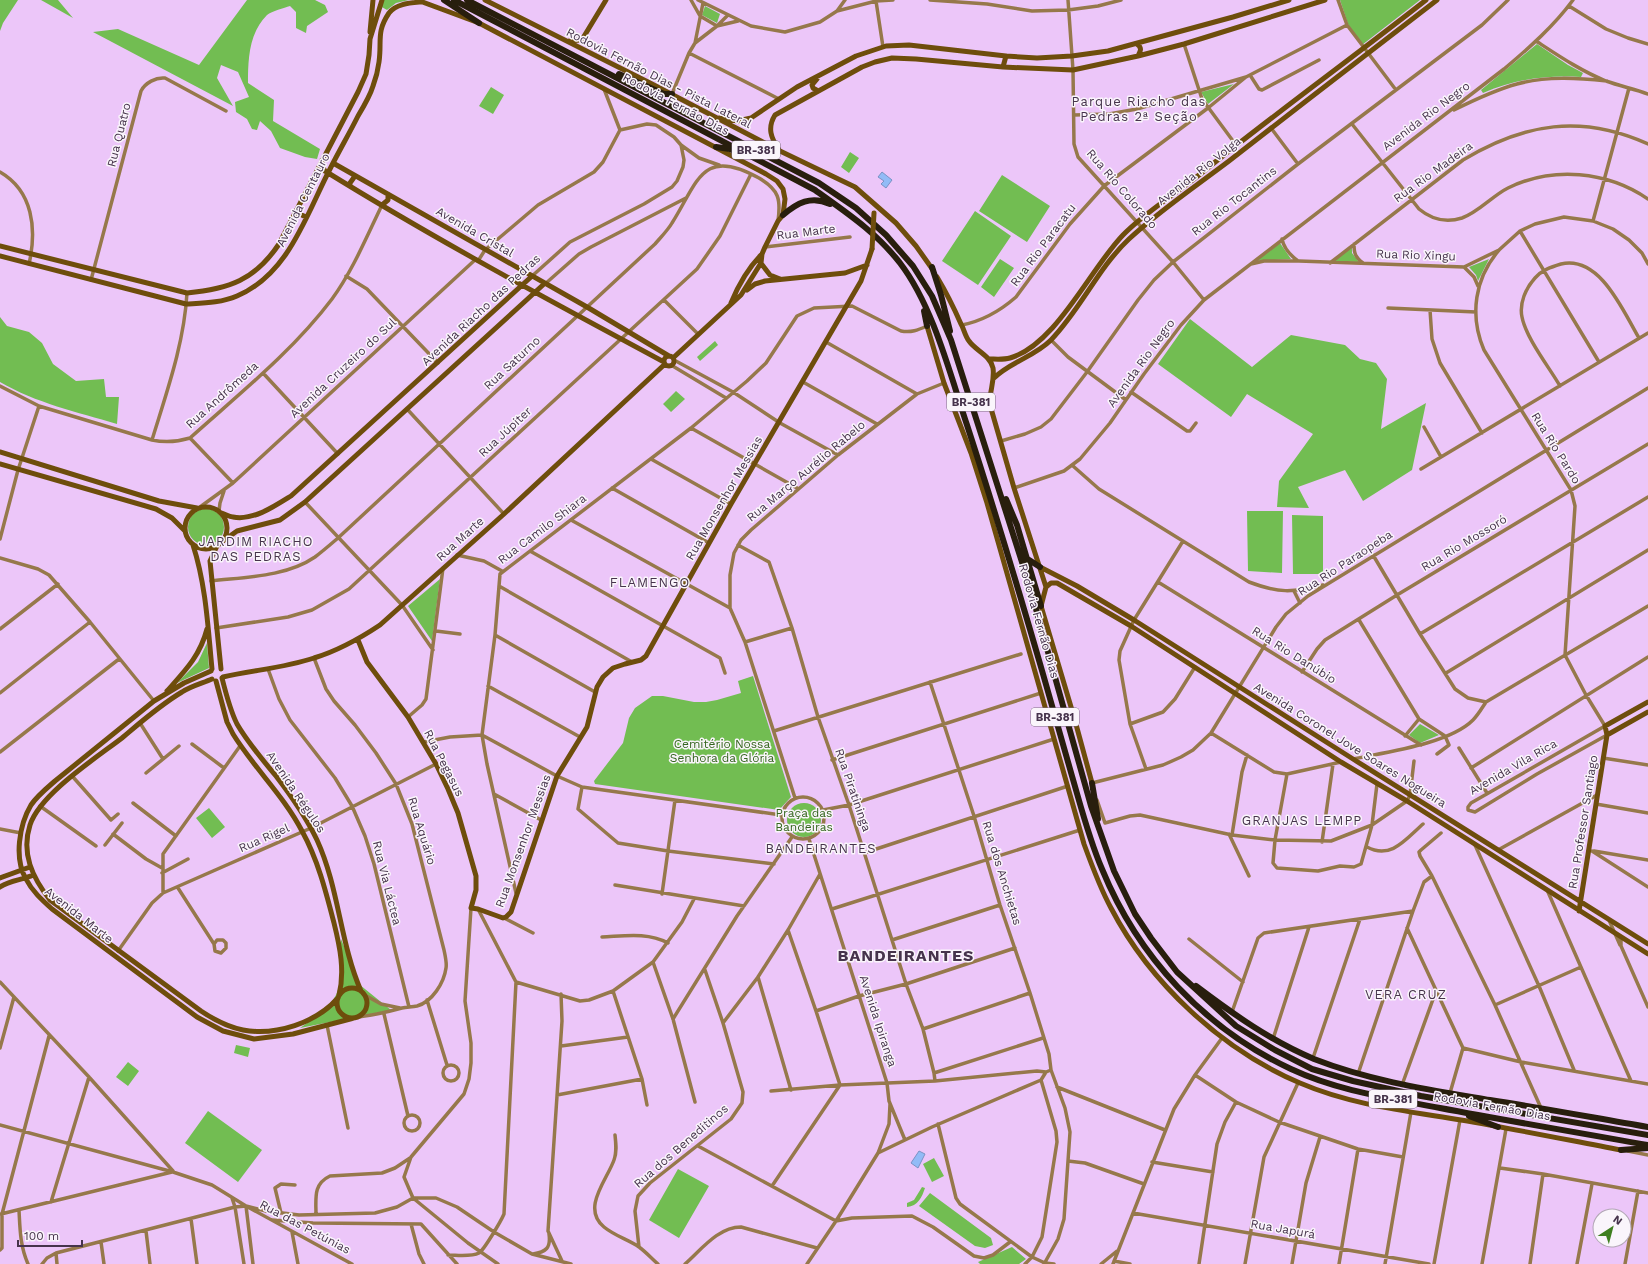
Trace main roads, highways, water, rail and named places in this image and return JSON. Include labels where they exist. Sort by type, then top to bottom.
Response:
[{"type":"highway","name":"BR-381","points":[[444,0],[479,23]]},
{"type":"highway","name":"Rodovia Fernão Dias","points":[[454,0],[815,190],[866,227],[882,241],[903,266],[919,294],[937,337],[972,440],[1024,608],[1093,847],[1114,896],[1142,944],[1157,965],[1183,994],[1223,1028],[1270,1058],[1310,1077],[1349,1090],[1455,1111],[1648,1145]]},
{"type":"highway","name":"Rodovia Fernão Dias","points":[[467,0],[819,184],[856,208],[886,235],[913,266],[932,296],[951,340],[1029,584],[1091,806],[1114,871],[1123,892],[1151,938],[1177,972],[1236,1026],[1275,1050],[1312,1069],[1353,1082],[1421,1096],[1648,1135]]},
{"type":"highway","points":[[605,71],[618,74],[664,94],[672,94]]},
{"type":"highway","points":[[716,147],[730,149],[775,169]]},
{"type":"highway","points":[[783,215],[791,208],[805,200],[818,199],[830,204],[866,227]]},
{"type":"highway","points":[[932,267],[941,295],[951,340]]},
{"type":"highway","points":[[919,294],[927,326]]},
{"type":"highway","name":"BR-381","points":[[995,476],[1017,525],[1041,606]]},
{"type":"highway","points":[[1026,558],[1040,567]]},
{"type":"highway","name":"BR-381","points":[[1092,783],[1097,804],[1100,828]]},
{"type":"highway","name":"BR-381","points":[[1177,972],[1232,1012],[1273,1039],[1313,1058],[1358,1074],[1450,1093],[1648,1127]]},
{"type":"highway","name":"BR-381","points":[[1489,1099],[1522,1113]]},
{"type":"highway","points":[[1455,1111],[1498,1127]]},
{"type":"highway","points":[[1621,1150],[1648,1148]]},
{"type":"water","points":[[882,172],[892,180],[886,188],[881,184],[884,181],[878,177]]},
{"type":"water","points":[[919,1151],[925,1154],[918,1168],[911,1163]]},
{"type":"district","name":"Parque Riacho das Pedras 2ª Seção","points":[[1139,108]]},
{"type":"district","name":"JARDIM RIACHO DAS PEDRAS","points":[[256,548]]},
{"type":"district","name":"FLAMENGO","points":[[650,582]]},
{"type":"district","name":"GRANJAS LEMPP","points":[[1302,820]]},
{"type":"district","name":"BANDEIRANTES","points":[[821,848]]},
{"type":"district","name":"BANDEIRANTES","points":[[906,955]]},
{"type":"district","name":"VERA CRUZ","points":[[1406,994]]},
{"type":"park label","name":"Cemitério Nossa Senhora da Glória","points":[[722,751]]},
{"type":"park label","name":"Praça das Bandeiras","points":[[804,820]]}]
